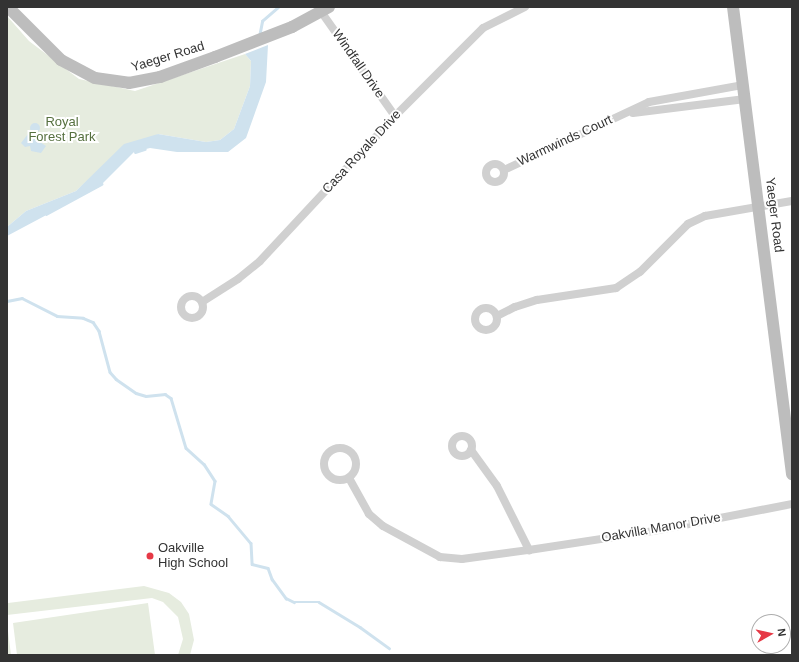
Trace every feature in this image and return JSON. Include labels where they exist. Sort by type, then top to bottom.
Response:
[{"type":"street","name":"Yaeger Road","points":[[8,7],[61,60],[95,78],[114,83],[128,83],[160,77],[272,35],[325,10]]},
{"type":"street","name":"Casa Royale Drive","points":[[202,302],[238,279],[260,261],[394,116],[483,28],[525,7]]},
{"type":"street","name":"Yaeger Road","points":[[733,7],[792,474]]},
{"type":"street","name":"Windfall Drive","points":[[325,10],[394,116]]},
{"type":"street","name":"Warmwinds Court","points":[[504,170],[649,102],[674,96],[743,85]]},
{"type":"street","name":"Warmwinds Court","points":[[626,114],[745,99]]},
{"type":"street","points":[[497,316],[515,307],[537,300],[616,288],[640,272],[688,224],[705,216],[792,200]]},
{"type":"street","points":[[340,448],[354,456],[356,466],[349,478],[336,480],[327,475],[323,465],[330,451],[340,448]]},
{"type":"street","points":[[471,450],[497,486],[529,550]]},
{"type":"street","name":"Oakvilla Manor Drive","points":[[349,478],[369,514],[378,522],[404,539],[440,557],[462,559],[653,531],[792,504]]},
{"type":"green space","name":"Royal Forest Park","points":[[7,16],[29,41],[79,79],[135,91],[245,54],[251,61],[250,86],[234,129],[220,140],[206,142],[158,134],[92,176],[76,191],[26,211],[7,227]]},
{"type":"green space","points":[[144,586],[169,593],[181,602],[189,614],[194,640],[190,655],[178,655],[183,639],[178,617],[163,602],[152,598],[7,615],[8,603]]},
{"type":"green space","points":[[148,603],[155,655],[17,655],[13,623]]},
{"type":"green space","points":[[7,623],[11,655],[7,655]]},
{"type":"water","points":[[268,45],[266,82],[246,138],[228,152],[177,152],[150,148],[134,152],[99,187],[7,236],[7,227],[26,211],[76,191],[124,144],[158,134],[206,142],[220,140],[234,129],[250,86],[251,61],[245,54]]},
{"type":"water","points":[[33,123],[37,123],[39,124],[39,132],[33,133],[30,130],[30,126]]},
{"type":"water","points":[[28,134],[46,146],[41,153],[31,151],[30,146],[25,147],[21,143]]},
{"type":"waterway","points":[[259,37],[262,21],[278,7]]},
{"type":"waterway","points":[[135,152],[145,149]]},
{"type":"waterway","points":[[46,214],[101,184]]},
{"type":"waterway","points":[[7,301],[22,298],[57,316],[83,318],[93,322],[99,331],[110,372],[116,379],[136,393],[146,396],[165,394],[171,398],[186,448],[204,464],[215,481],[211,504],[228,516],[251,543],[252,564],[268,568],[272,579],[286,598],[294,602],[319,602],[360,627],[389,648]]},
{"type":"place","name":"Oakville High School","points":[[150,556]]}]
